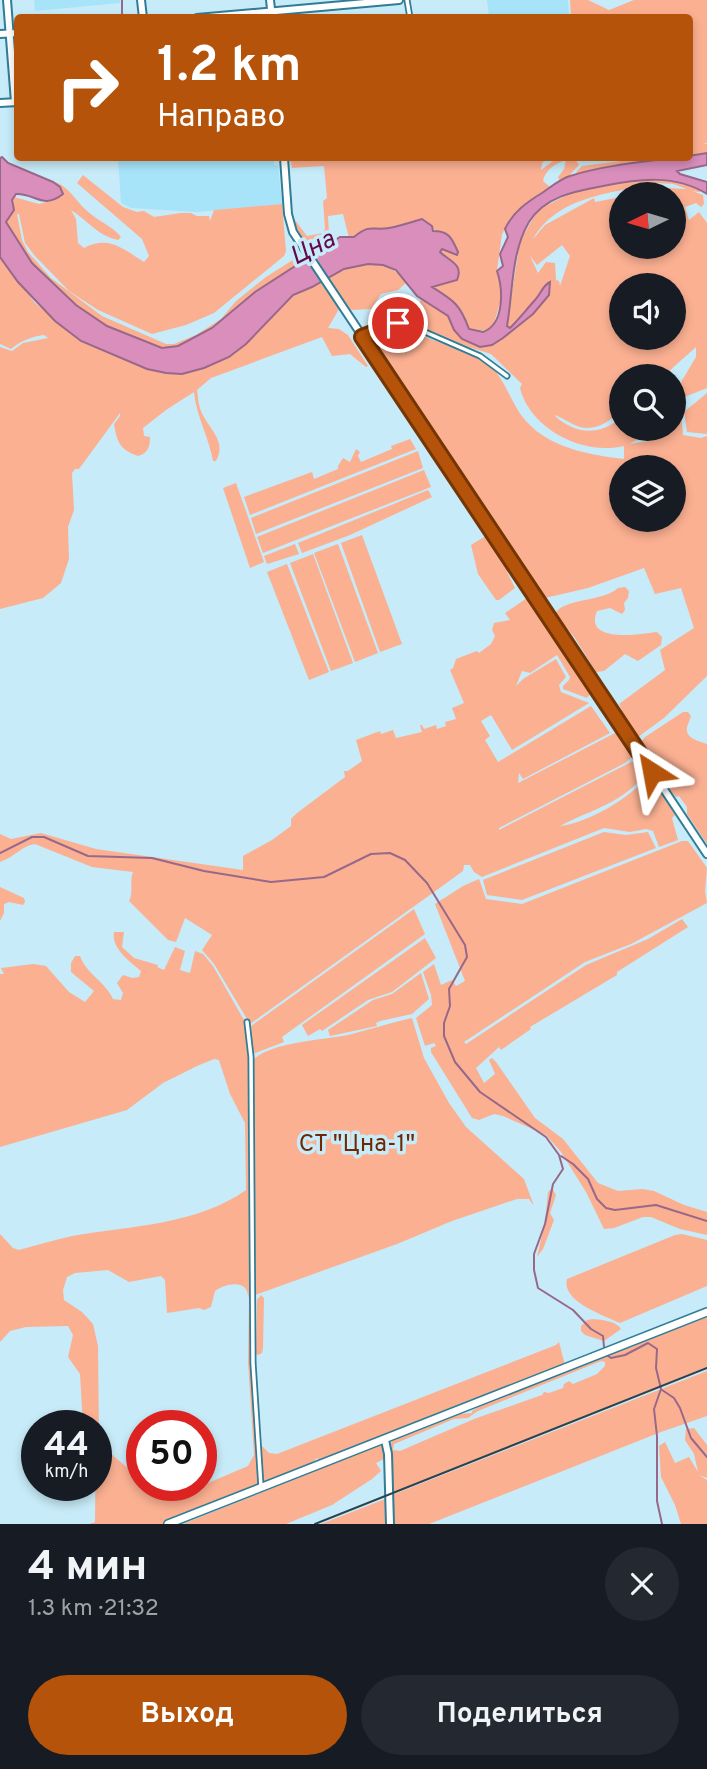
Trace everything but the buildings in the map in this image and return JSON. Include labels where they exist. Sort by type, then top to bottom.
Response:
[{"type":"main road","points":[[0,34],[14,33],[7,0]]},
{"type":"main road","points":[[270,0],[272,14],[399,0]]},
{"type":"main road","points":[[284,161],[289,224],[302,247],[707,854]]},
{"type":"main road","points":[[168,1524],[707,1312]]},
{"type":"main road","points":[[385,1440],[388,1454],[390,1524]]},
{"type":"street","points":[[362,337],[398,323],[409,325],[480,356],[507,376]]},
{"type":"street","points":[[247,1021],[251,1057],[253,1363],[261,1487]]},
{"type":"shaded area","points":[[34,0],[120,0],[120,3],[35,11]]},
{"type":"shaded area","points":[[487,0],[568,0],[569,14],[489,14]]},
{"type":"shaded area","points":[[707,153],[707,165],[677,171],[707,182],[707,194],[686,185],[686,182],[609,182],[609,185],[562,196],[544,206],[529,222],[519,246],[507,326],[510,328],[550,282],[549,295],[533,314],[503,338],[492,345],[480,347],[462,339],[454,330],[448,316],[417,296],[396,270],[383,265],[368,264],[344,269],[293,295],[246,344],[229,357],[182,374],[166,373],[147,369],[81,341],[55,321],[18,282],[0,257],[2,157],[8,163],[53,182],[60,187],[63,194],[56,199],[44,201],[16,194],[12,200],[14,210],[6,222],[32,263],[76,305],[107,326],[162,348],[178,346],[212,328],[255,292],[340,237],[354,237],[368,229],[389,228],[422,219],[432,226],[433,231],[443,232],[450,237],[458,252],[457,255],[442,249],[440,252],[457,266],[457,280],[432,287],[455,304],[469,329],[483,332],[490,328],[499,314],[501,296],[497,271],[503,266],[500,254],[508,237],[505,229],[512,217],[526,204],[559,181],[587,171],[650,161],[693,161],[693,155]]},
{"type":"shaded area","points":[[118,161],[274,161],[274,165],[278,165],[282,204],[197,212],[131,208],[121,203]]},
{"type":"green space","points":[[570,0],[588,0],[609,10],[634,0],[707,0],[707,143],[703,144],[707,144],[707,153],[693,155],[693,14],[571,14]]},
{"type":"green space","points":[[291,161],[544,161],[541,170],[553,161],[563,161],[546,174],[543,181],[550,187],[509,221],[502,234],[497,271],[502,297],[494,323],[488,330],[475,331],[469,329],[455,304],[431,287],[459,269],[440,252],[442,249],[458,252],[422,219],[389,228],[368,229],[349,238],[343,214],[328,216],[329,234],[334,243],[312,255],[297,231],[295,220],[307,236],[323,233],[323,201],[327,198],[324,166],[292,168]]},
{"type":"green space","points":[[566,161],[576,161],[579,165],[560,181],[558,177]]},
{"type":"green space","points":[[621,161],[657,161],[607,167],[578,174],[576,172],[582,166]]},
{"type":"green space","points":[[83,175],[123,207],[137,212],[144,211],[154,217],[191,213],[209,216],[210,221],[214,210],[282,204],[286,251],[284,256],[214,313],[186,325],[152,334],[98,310],[69,291],[25,243],[17,214],[22,240],[28,252],[51,278],[102,316],[166,344],[174,344],[196,335],[221,319],[236,301],[266,277],[296,258],[304,257],[209,329],[188,342],[160,347],[141,342],[98,320],[43,276],[28,258],[6,222],[14,197],[39,204],[50,201],[60,187],[53,182],[57,183],[90,214],[121,237],[118,240],[104,235],[71,210],[76,219],[78,243],[84,248],[101,243],[116,245],[144,262],[149,256],[142,239],[77,183]]},
{"type":"green space","points":[[628,180],[675,182],[618,182]]},
{"type":"green space","points":[[609,184],[609,193],[588,198],[557,213],[544,224],[533,239],[545,225],[594,198],[595,202],[609,199],[609,259],[686,259],[686,210],[689,220],[699,212],[707,223],[707,388],[686,396],[686,374],[696,357],[696,347],[677,364],[609,364],[609,420],[603,424],[592,428],[580,427],[554,415],[570,426],[587,431],[609,426],[609,441],[635,441],[629,444],[686,441],[686,436],[701,438],[707,436],[707,676],[664,718],[638,737],[620,712],[622,710],[619,704],[665,670],[660,650],[694,628],[681,588],[655,594],[644,568],[588,588],[545,598],[372,340],[401,328],[413,342],[425,337],[476,355],[494,370],[516,407],[536,431],[563,446],[609,457],[609,532],[686,532],[686,455],[624,455],[624,446],[592,447],[560,436],[535,416],[526,403],[520,388],[522,384],[491,354],[446,340],[413,324],[411,317],[421,300],[425,301],[452,321],[459,335],[478,345],[498,341],[533,314],[548,295],[550,282],[510,329],[507,325],[520,241],[538,210],[577,190]],"holes":[[[562,245],[570,256],[560,286],[556,280],[555,263],[546,262],[538,273],[530,256],[537,265]]]},
{"type":"green space","points":[[686,185],[699,189],[700,192],[692,191],[703,195],[704,204],[701,207],[696,203],[686,207]]},
{"type":"green space","points":[[0,257],[35,303],[81,340],[147,369],[166,373],[182,374],[204,368],[246,344],[293,295],[321,282],[339,309],[328,328],[339,329],[348,335],[368,366],[350,354],[332,356],[322,337],[211,378],[197,390],[203,415],[218,440],[219,453],[216,461],[213,461],[194,392],[143,428],[144,436],[150,437],[150,444],[146,451],[138,456],[123,448],[118,440],[114,424],[120,413],[79,469],[72,473],[74,510],[68,527],[69,559],[61,583],[43,598],[0,609],[0,347],[12,351],[23,343],[48,338],[44,335],[31,338],[11,349],[0,344]]},
{"type":"green space","points":[[368,264],[390,268],[407,282],[398,290],[381,294],[371,309],[351,310],[328,278],[344,269]]},
{"type":"green space","points":[[707,393],[707,434],[687,432],[686,410]]},
{"type":"green space","points":[[410,439],[416,449],[250,515],[244,497],[312,472],[314,479],[338,469],[343,458],[350,462],[356,449],[360,452],[358,456],[361,462]]},
{"type":"green space","points":[[418,451],[423,468],[256,534],[251,518]]},
{"type":"green space","points":[[424,470],[431,487],[263,553],[257,537]]},
{"type":"green space","points":[[236,483],[264,562],[250,568],[223,488]]},
{"type":"green space","points":[[428,490],[432,497],[350,535],[302,553],[298,543]]},
{"type":"green space","points":[[489,534],[510,566],[507,572],[515,588],[499,600],[496,600],[478,574],[471,545]]},
{"type":"green space","points":[[362,535],[402,644],[380,652],[341,543]]},
{"type":"green space","points":[[295,544],[299,554],[267,564],[264,556]]},
{"type":"green space","points":[[338,544],[378,653],[355,662],[314,553]]},
{"type":"green space","points":[[313,554],[353,663],[331,671],[290,563]]},
{"type":"green space","points":[[287,564],[329,672],[309,680],[267,572]]},
{"type":"green space","points":[[625,587],[629,591],[624,603],[625,610],[622,614],[610,608],[597,611],[595,621],[598,628],[616,635],[657,632],[662,637],[661,645],[638,661],[625,654],[604,671],[596,672],[575,638],[555,614],[566,605],[603,596]]},
{"type":"green space","points":[[527,598],[531,599],[574,661],[591,693],[587,698],[563,689],[570,677],[557,655],[530,673],[522,671],[516,686],[556,659],[566,677],[559,685],[561,692],[589,703],[512,750],[491,715],[481,721],[490,736],[485,740],[498,762],[591,706],[610,733],[523,779],[519,773],[518,783],[617,732],[632,757],[499,830],[635,760],[641,769],[637,772],[641,779],[632,788],[613,801],[560,826],[582,820],[608,808],[632,792],[649,774],[675,815],[672,818],[678,840],[659,847],[653,831],[646,829],[630,832],[604,828],[482,877],[474,872],[470,865],[464,865],[463,871],[250,1024],[214,964],[202,950],[212,935],[185,918],[176,942],[168,940],[129,901],[133,872],[92,867],[35,844],[0,862],[0,834],[11,839],[41,833],[96,849],[243,870],[243,856],[291,826],[291,819],[297,813],[345,777],[344,771],[362,761],[356,740],[380,731],[381,734],[393,730],[396,738],[422,732],[420,725],[424,729],[436,725],[437,729],[446,726],[445,722],[456,719],[452,708],[464,703],[450,670],[456,659],[477,651],[479,653],[491,644],[495,636],[492,630],[494,623],[510,620],[505,613]]},
{"type":"green space","points":[[683,712],[688,712],[691,716],[687,727],[688,734],[707,744],[707,844],[687,814],[687,807],[679,796],[676,797],[672,793],[642,749],[645,737]]},
{"type":"green space","points":[[604,832],[626,835],[648,832],[656,848],[522,900],[487,895],[483,880]]},
{"type":"green space","points":[[682,841],[688,841],[707,868],[707,903],[631,944],[585,962],[464,1042],[466,1044],[586,965],[648,939],[682,919],[688,927],[617,972],[617,975],[530,1027],[531,1029],[501,1050],[499,1047],[476,1068],[484,1083],[495,1074],[489,1060],[492,1058],[535,1118],[563,1139],[598,1183],[618,1191],[654,1191],[707,1212],[707,1235],[680,1229],[651,1217],[604,1229],[586,1192],[561,1152],[546,1135],[503,1116],[494,1114],[479,1120],[472,1118],[431,1052],[431,1048],[436,1046],[434,1043],[425,1046],[416,1018],[432,1005],[423,972],[434,964],[441,985],[452,980],[456,986],[465,981],[435,904],[479,879],[486,899],[522,904]]},
{"type":"green space","points":[[0,887],[24,898],[25,902],[23,905],[9,902],[4,904],[0,921]]},
{"type":"green space","points":[[414,909],[425,934],[282,1037],[284,1042],[253,1054],[251,1026]]},
{"type":"green space","points":[[114,932],[124,932],[122,947],[134,958],[158,965],[157,967],[164,970],[175,947],[185,951],[180,970],[190,973],[195,951],[203,954],[213,966],[248,1027],[249,1216],[258,1484],[168,1524],[89,1524],[95,1522],[95,1501],[112,1501],[112,1455],[126,1467],[126,1501],[217,1501],[217,1479],[248,1466],[254,1455],[248,1362],[249,1298],[246,1289],[237,1284],[225,1286],[215,1291],[211,1307],[167,1313],[165,1280],[161,1276],[129,1282],[108,1270],[75,1273],[67,1277],[63,1290],[64,1300],[82,1312],[93,1324],[98,1346],[99,1410],[82,1410],[80,1374],[68,1357],[73,1335],[68,1326],[26,1327],[10,1331],[0,1342],[0,1234],[13,1248],[19,1250],[72,1236],[184,1217],[227,1202],[246,1190],[245,1123],[230,1094],[219,1060],[214,1059],[163,1083],[127,1110],[0,1147],[0,974],[4,974],[1,968],[33,964],[46,966],[69,992],[85,1002],[94,991],[71,972],[71,963],[75,956],[80,956],[113,999],[121,1000],[123,993],[117,983],[123,975],[139,977],[141,971],[122,954],[115,943]]},
{"type":"green space","points":[[425,938],[436,958],[392,992],[368,1000],[322,1031],[320,1029],[308,1036],[302,1025]]},
{"type":"green space","points":[[421,973],[429,999],[412,1014],[380,1021],[376,1023],[377,1026],[330,1036],[328,1030],[373,1000],[392,994]]},
{"type":"green space","name":"СТ \"Цна-1\"","points":[[412,1018],[424,1058],[449,1103],[466,1127],[524,1179],[534,1206],[529,1199],[517,1199],[255,1295],[253,1060],[284,1045],[348,1035]]},
{"type":"green space","points":[[552,1188],[556,1195],[550,1213],[554,1220],[543,1249],[537,1257],[548,1192]]},
{"type":"green space","points":[[682,1234],[707,1240],[707,1286],[620,1323],[585,1306],[570,1294],[567,1279]]},
{"type":"green space","points":[[261,1295],[264,1298],[263,1348],[258,1355],[257,1300]]},
{"type":"green space","points":[[707,1314],[707,1367],[392,1493],[389,1447],[392,1441],[460,1414],[472,1413],[482,1405]],"holes":[[[601,1361],[605,1362],[605,1366],[597,1374],[573,1384],[569,1381],[563,1388],[544,1392],[474,1419],[400,1451],[393,1450],[394,1444],[454,1419],[468,1418],[478,1411]]]},
{"type":"green space","points":[[587,1320],[605,1320],[621,1329],[604,1341],[585,1335],[581,1326]]},
{"type":"green space","points":[[559,1342],[565,1365],[326,1459],[317,1458],[311,1464],[263,1484],[261,1481],[259,1446],[269,1453],[277,1454]]},
{"type":"green space","points":[[707,1371],[707,1416],[429,1524],[393,1524],[392,1495]]},
{"type":"green space","points":[[694,1428],[707,1445],[707,1478],[699,1475],[707,1480],[707,1524],[681,1524],[661,1477],[659,1446],[665,1442],[675,1463],[689,1457],[698,1472],[694,1454],[685,1440],[686,1429]]},
{"type":"green space","points":[[379,1445],[384,1446],[386,1458],[376,1463],[381,1471],[372,1479],[332,1505],[286,1524],[183,1524]]},
{"type":"green space","points":[[388,1498],[389,1519],[385,1520],[385,1524],[321,1524]]},
{"type":"waterway","points":[[122,0],[122,14]]},
{"type":"waterway","points":[[0,853],[32,837],[44,837],[88,856],[152,858],[204,871],[271,882],[324,877],[371,854],[390,853],[405,860],[427,883],[465,945],[467,957],[449,989],[450,1006],[444,1023],[444,1036],[455,1062],[480,1092],[546,1137],[559,1155],[563,1169],[553,1184],[545,1224],[534,1254],[538,1288],[573,1310],[591,1329],[603,1336],[604,1347]]},
{"type":"waterway","points":[[561,1156],[588,1179],[597,1199],[606,1208],[615,1210],[656,1205],[707,1221]]},
{"type":"waterway","points":[[608,1356],[611,1358],[625,1355],[648,1343],[657,1349],[656,1368],[661,1389],[654,1409],[657,1436],[657,1501],[662,1524]]},
{"type":"waterway","points":[[662,1390],[674,1398],[691,1438],[707,1457]]},
{"type":"railway","points":[[315,1524],[707,1368]]},
{"type":"route","points":[[398,323],[362,337],[652,772]]},
{"type":"water label","name":"Цна","points":[[313,249]]}]
